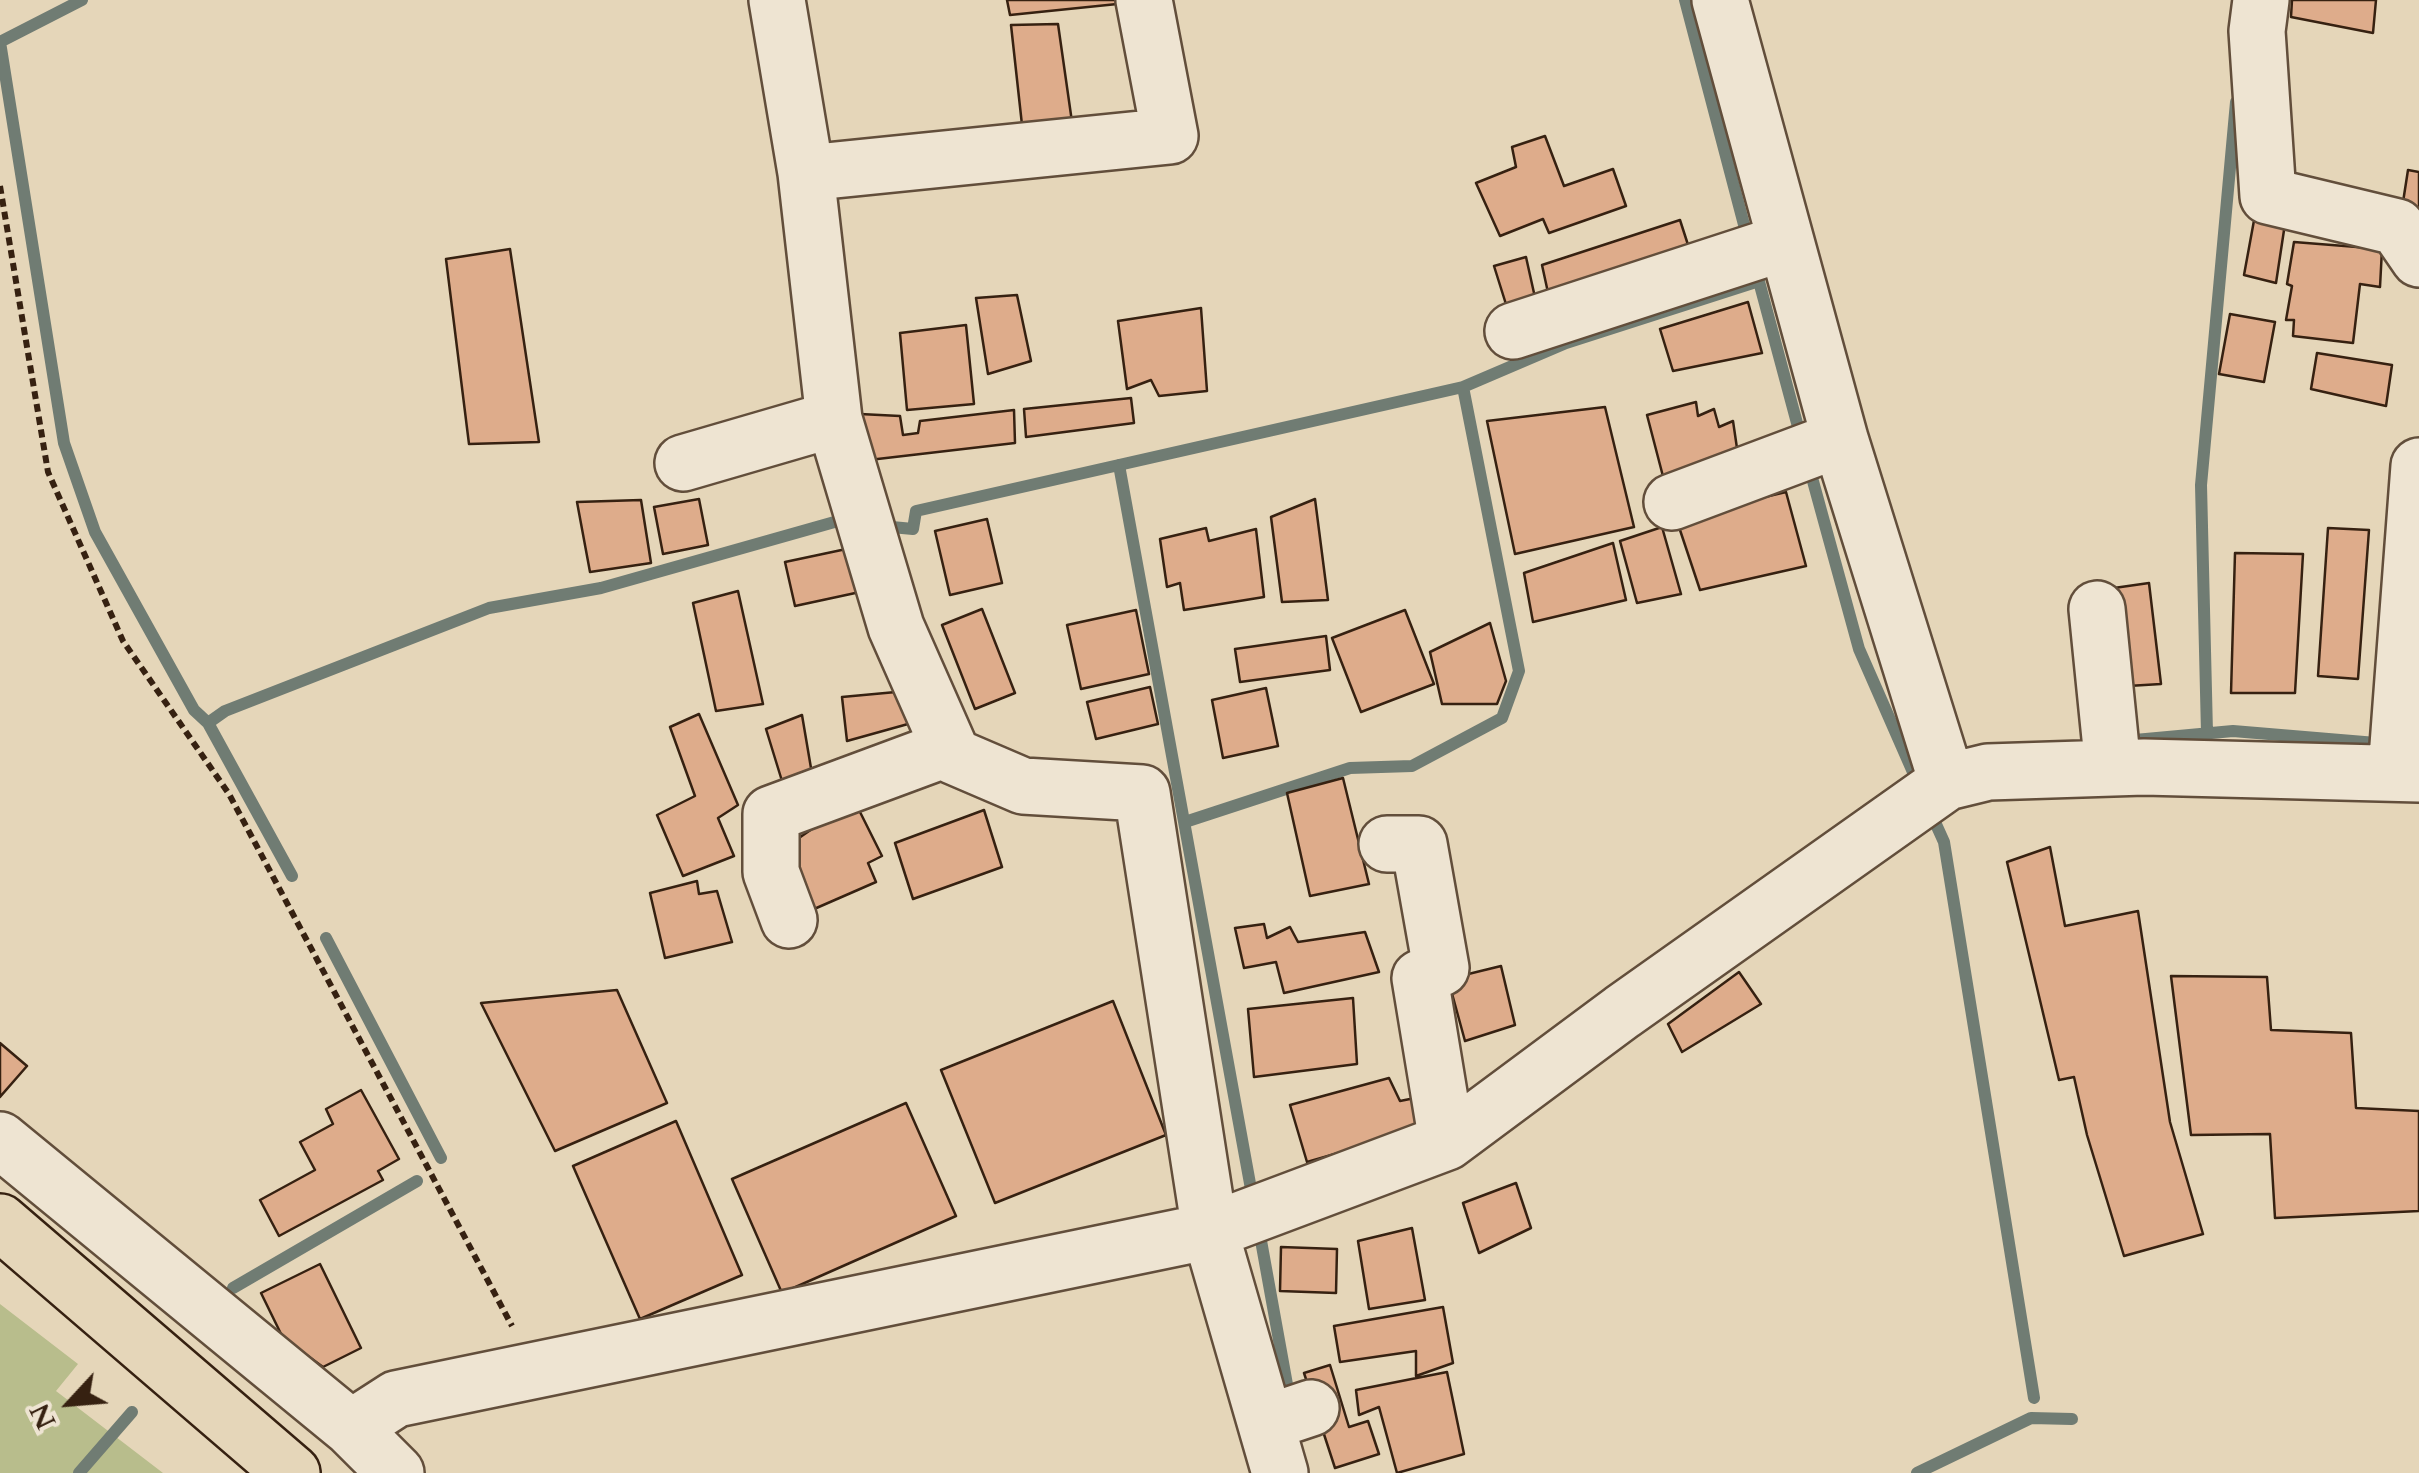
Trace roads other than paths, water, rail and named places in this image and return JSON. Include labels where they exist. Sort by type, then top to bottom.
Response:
[{"type":"main road","points":[[0,1222],[292,1473]]},
{"type":"street","points":[[777,0],[806,173],[834,419],[896,627],[953,756],[1024,786],[1142,793],[1235,1222],[1286,1435]]},
{"type":"street","points":[[806,173],[1170,136],[1144,0]]},
{"type":"street","points":[[1720,0],[1786,242],[1818,446],[1935,781]]},
{"type":"street","points":[[2262,0],[2257,30],[2268,196],[2398,228],[2419,259]]},
{"type":"street","points":[[1514,331],[1786,242]]},
{"type":"street","points":[[683,463],[834,419]]},
{"type":"street","points":[[1672,502],[1818,446]]},
{"type":"street","points":[[351,1428],[396,1399],[1235,1222],[1447,1142],[1935,781],[2111,750],[2403,758],[2419,466]]},
{"type":"street","points":[[2097,609],[2111,750]]},
{"type":"street","points":[[790,920],[771,872],[771,814],[949,748]]},
{"type":"street","points":[[1387,844],[1418,844],[1441,968],[1420,978],[1447,1142]]},
{"type":"street","points":[[0,1140],[351,1428],[396,1473]]},
{"type":"waterway","points":[[0,42],[82,0]]},
{"type":"waterway","points":[[1685,0],[1748,240]]},
{"type":"waterway","points":[[0,42],[64,443],[95,532],[194,710],[208,723],[292,876]]},
{"type":"waterway","points":[[2207,733],[2201,485],[2236,102]]},
{"type":"waterway","points":[[1757,274],[1801,438]]},
{"type":"waterway","points":[[881,526],[913,529],[916,511],[1463,387],[1566,343],[1759,281]]},
{"type":"waterway","points":[[1185,822],[1350,768],[1412,766],[1502,718],[1519,671],[1463,387]]},
{"type":"waterway","points":[[1808,463],[1859,649],[1920,788]]},
{"type":"waterway","points":[[1119,465],[1253,1200]]},
{"type":"waterway","points":[[208,723],[225,711],[489,608],[601,588],[838,521],[851,522]]},
{"type":"waterway","points":[[2124,741],[2233,731],[2388,744]]},
{"type":"waterway","points":[[1930,811],[1944,842],[2034,1398]]},
{"type":"waterway","points":[[326,938],[441,1158]]},
{"type":"waterway","points":[[233,1288],[417,1181]]},
{"type":"waterway","points":[[1258,1224],[1290,1401]]},
{"type":"waterway","points":[[79,1473],[132,1412]]},
{"type":"waterway","points":[[1917,1473],[2031,1418],[2072,1419]]}]
